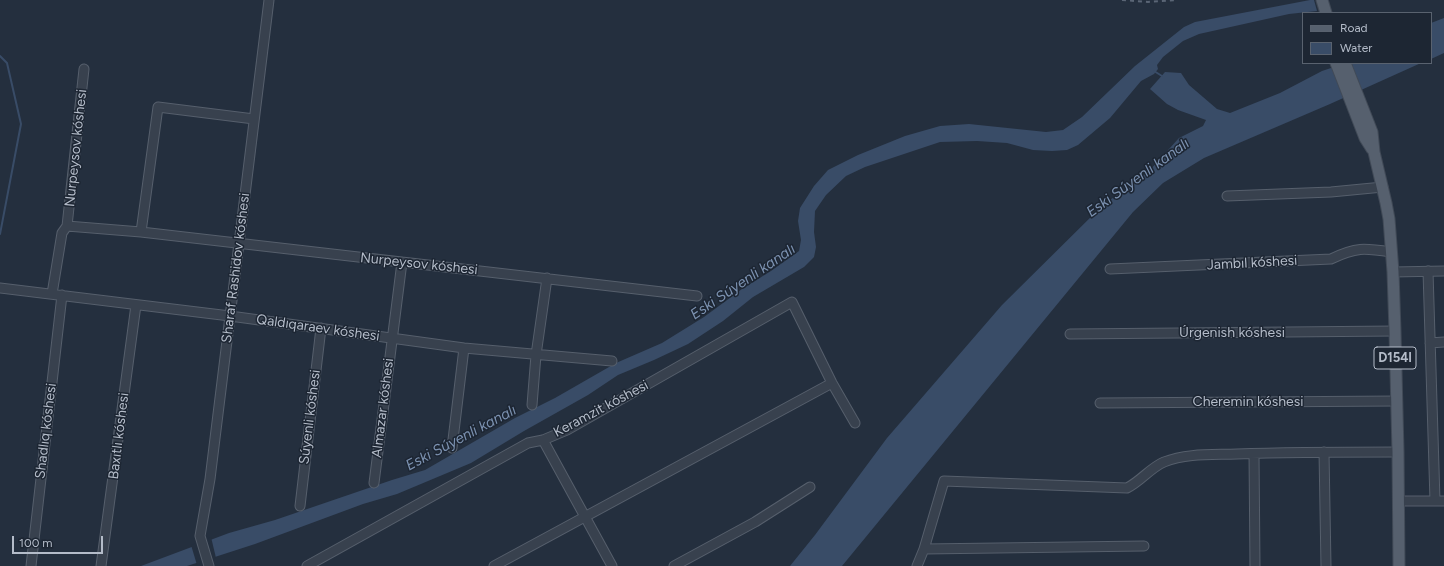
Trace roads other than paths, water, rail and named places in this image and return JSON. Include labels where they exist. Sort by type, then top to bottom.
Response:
[{"type":"main road","points":[[1322,0],[1326,12]]},
{"type":"main road","name":"D154l","points":[[1336,64],[1365,138],[1374,152]]},
{"type":"main road","name":"D154l","points":[[1345,64],[1372,132],[1374,152],[1387,208],[1395,331],[1399,566]]},
{"type":"street","name":"Sharaf Rashidov kóshesi","points":[[208,566],[200,536],[210,479],[269,0]]},
{"type":"street","name":"Nurpeysov kóshesi","points":[[52,294],[62,232],[67,226],[84,70]]},
{"type":"street","points":[[141,232],[158,107],[254,119]]},
{"type":"street","points":[[1227,196],[1331,192],[1383,187]]},
{"type":"street","name":"Nurpeysov kóshesi","points":[[67,226],[141,232],[697,296]]},
{"type":"street","name":"Jambıl kóshesi","points":[[1110,269],[1331,259],[1346,251],[1366,248],[1391,252]]},
{"type":"street","name":"Almazar kóshesi","points":[[374,483],[391,338],[402,262]]},
{"type":"street","points":[[1398,501],[1439,501],[1430,343],[1428,271]]},
{"type":"street","points":[[1392,272],[1444,271]]},
{"type":"street","points":[[532,405],[536,355],[547,278]]},
{"type":"street","name":"Qaldıqaraev kóshesi","points":[[0,288],[230,316],[464,348],[612,361]]},
{"type":"street","name":"Shadlıq kóshesi","points":[[31,566],[62,295]]},
{"type":"street","name":"Keramzit kóshesi","points":[[307,566],[528,443],[543,440],[567,430],[792,302],[832,383],[855,423]]},
{"type":"street","name":"Baxıtlı kóshesi","points":[[102,566],[136,305]]},
{"type":"street","name":"Súyenli kóshesi","points":[[300,506],[321,328]]},
{"type":"street","name":"Úrgenish kóshesi","points":[[1070,334],[1395,331]]},
{"type":"street","points":[[1430,343],[1444,342]]},
{"type":"street","points":[[452,448],[464,348]]},
{"type":"street","points":[[494,566],[832,383]]},
{"type":"street","name":"Cheremin kóshesi","points":[[1100,404],[1396,401]]},
{"type":"street","points":[[543,440],[612,566]]},
{"type":"street","points":[[1324,452],[1326,566]]},
{"type":"street","points":[[917,566],[924,549],[944,481],[1127,488],[1135,484],[1151,470],[1164,462],[1188,456],[1324,452],[1398,452]]},
{"type":"street","points":[[1254,454],[1255,566]]},
{"type":"street","points":[[674,566],[755,522],[810,488]]},
{"type":"street","points":[[924,549],[1144,546]]},
{"type":"water","points":[[1310,0],[1314,0],[1317,11],[1289,14],[1199,34],[1183,41],[1163,57],[1157,65],[1158,69],[1154,74],[1141,81],[1110,118],[1078,145],[1067,150],[1033,150],[1007,143],[977,141],[940,142],[865,167],[846,176],[826,195],[815,211],[814,232],[816,247],[814,257],[804,267],[753,297],[723,321],[688,344],[618,375],[588,395],[471,463],[397,494],[363,504],[255,544],[187,566],[141,566],[229,533],[275,520],[425,470],[515,418],[555,398],[616,363],[662,343],[704,317],[742,289],[799,251],[801,240],[798,221],[800,208],[814,186],[828,170],[858,155],[905,136],[940,126],[969,124],[1046,132],[1063,130],[1082,117],[1135,66],[1184,27],[1195,22]]},
{"type":"water","points":[[1444,18],[1444,53],[1432,59],[1432,23]]},
{"type":"water","points":[[1343,64],[1419,64],[1204,158],[1163,183],[1133,212],[842,566],[790,566],[815,535],[887,438],[1002,305],[1104,204],[1150,170],[1179,138],[1203,126],[1206,120],[1178,110],[1167,104],[1150,89],[1165,72],[1181,73],[1189,85],[1217,109],[1230,113],[1280,93],[1322,71]]},
{"type":"waterway","points":[[0,56],[7,63],[21,124],[0,234]]},
{"type":"waterway","points":[[1154,71],[1162,76]]},
{"type":"railway","points":[[1122,0],[1148,2],[1176,0]]},
{"type":"water label","name":"Eski Súyenli kanalı","points":[[1138,178]]},
{"type":"water label","name":"Eski Súyenli kanalı","points":[[743,282]]},
{"type":"water label","name":"Eski Súyenli kanalı","points":[[461,438]]}]
